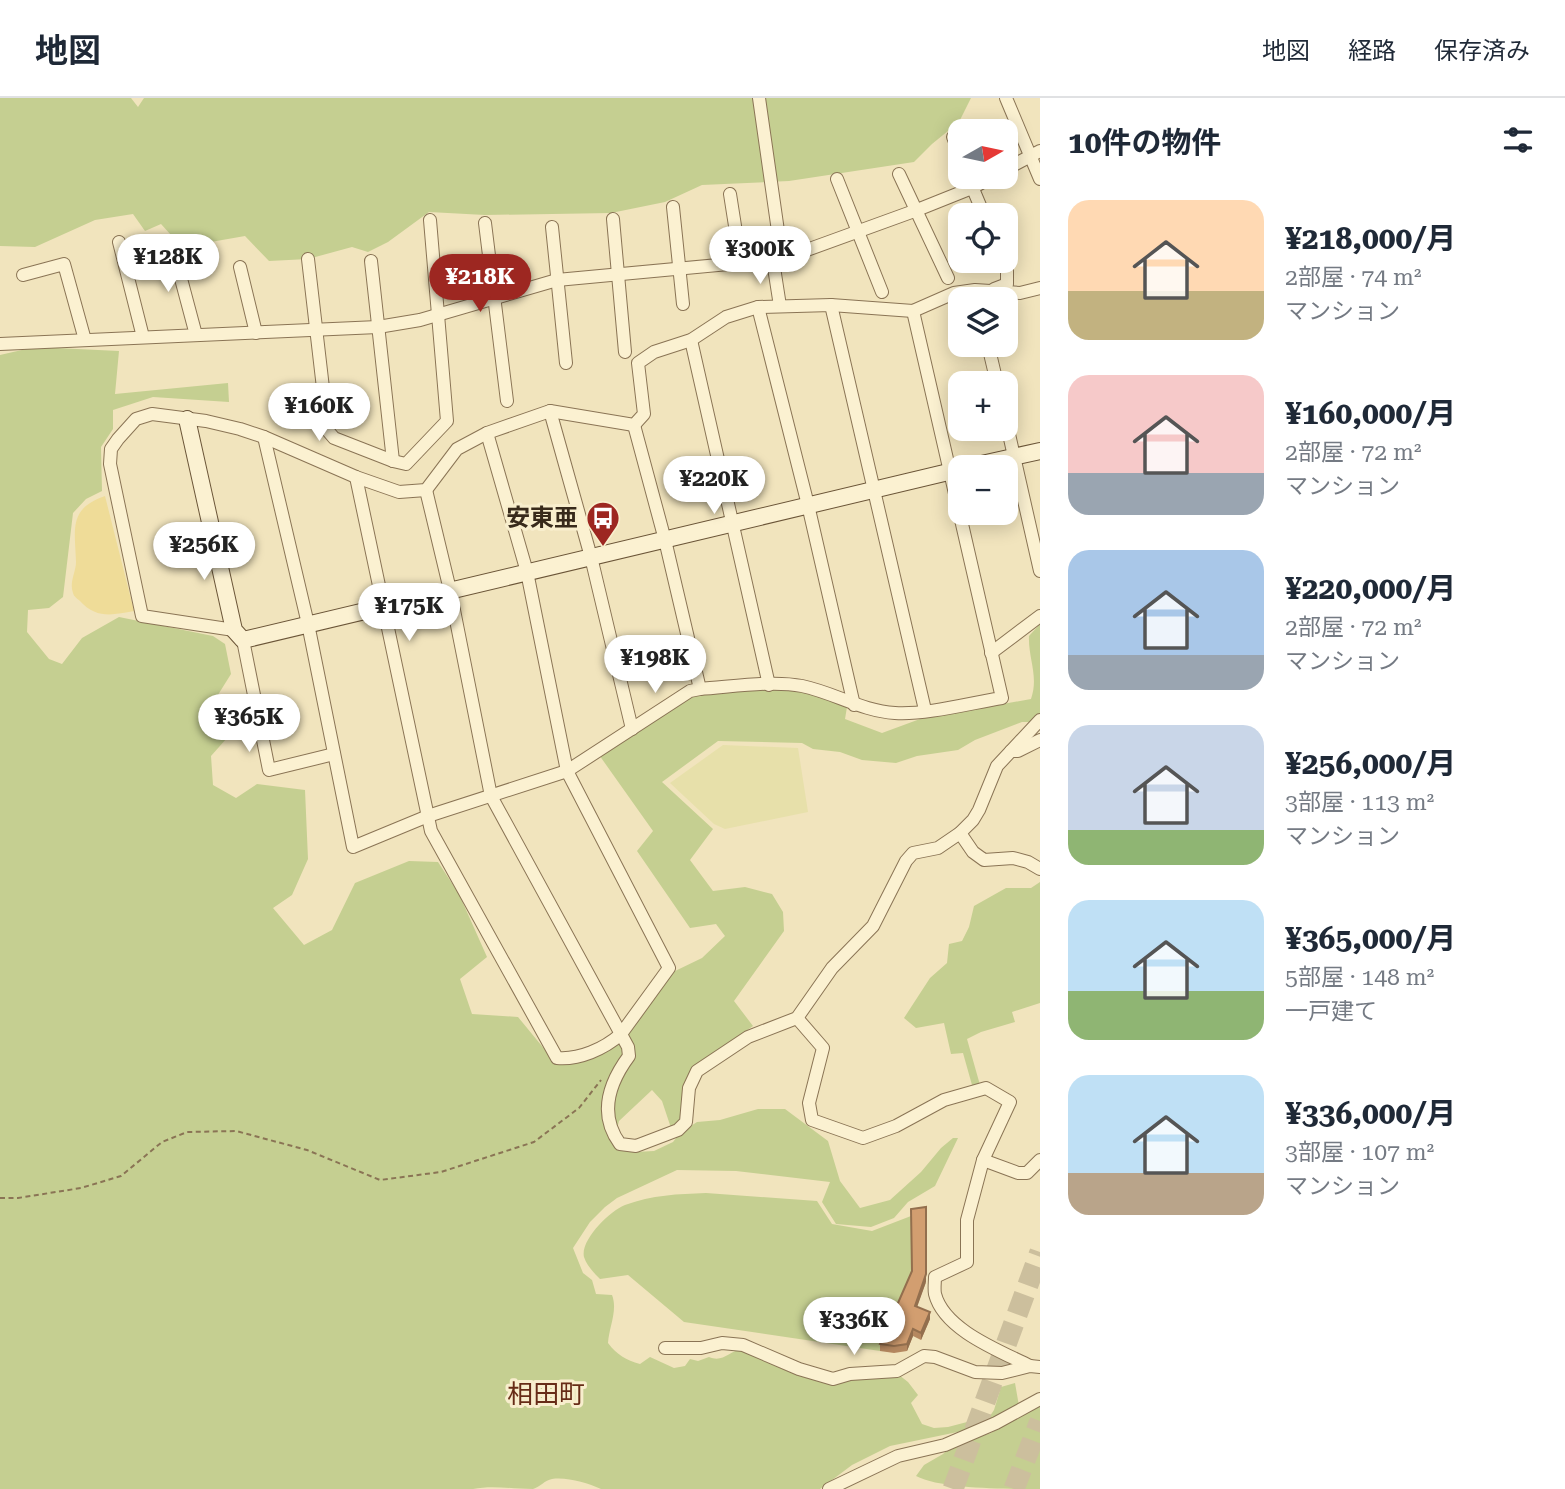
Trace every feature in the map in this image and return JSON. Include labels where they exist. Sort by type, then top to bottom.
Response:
[{"type":"street","points":[[759,98],[778,260],[780,306]]},
{"type":"street","points":[[1006,98],[1035,153],[1040,179]]},
{"type":"street","points":[[1018,162],[1035,153]]},
{"type":"street","points":[[899,174],[948,278]]},
{"type":"street","points":[[837,179],[882,292]]},
{"type":"street","points":[[0,344],[378,327],[420,320],[557,281],[778,260],[917,210],[957,189]]},
{"type":"street","points":[[730,194],[741,264]]},
{"type":"street","points":[[673,207],[683,304]]},
{"type":"street","points":[[613,219],[625,352]]},
{"type":"street","points":[[308,259],[328,431],[334,438],[406,464],[447,421],[430,220]]},
{"type":"street","points":[[485,223],[506,401]]},
{"type":"street","points":[[552,227],[566,363]]},
{"type":"street","points":[[119,242],[143,337]]},
{"type":"street","points":[[172,245],[196,335]]},
{"type":"street","points":[[371,261],[393,461]]},
{"type":"street","points":[[23,275],[64,264],[85,340]]},
{"type":"street","points":[[240,267],[256,332]]},
{"type":"street","points":[[999,287],[1007,284],[1007,273]]},
{"type":"street","points":[[1018,293],[1040,288]]},
{"type":"street","points":[[634,425],[644,414],[638,363],[654,352],[691,340],[726,317],[758,307],[780,306],[831,305],[913,311],[948,295]]},
{"type":"street","points":[[831,305],[925,710]]},
{"type":"street","points":[[758,307],[808,505],[854,705]]},
{"type":"street","points":[[913,311],[951,455]]},
{"type":"street","points":[[691,340],[769,685]]},
{"type":"street","points":[[426,491],[457,449],[487,433],[550,411],[634,425]]},
{"type":"street","points":[[550,411],[591,557],[632,729]]},
{"type":"street","points":[[426,491],[399,492],[355,477],[240,429],[152,414],[136,419],[111,449],[110,464],[142,616],[238,635],[308,624],[948,472]]},
{"type":"street","points":[[187,419],[269,770],[334,754]]},
{"type":"street","points":[[634,425],[665,540],[700,689]]},
{"type":"street","points":[[355,477],[431,831],[557,1058],[573,1059],[612,1042],[621,1034],[669,968],[566,771],[527,572],[487,433]]},
{"type":"street","points":[[264,437],[308,624],[353,847],[428,816],[566,771],[690,691],[799,685],[854,705],[898,713],[1002,698],[966,525]]},
{"type":"street","points":[[1018,455],[1040,450]]},
{"type":"street","points":[[1018,470],[1040,571]]},
{"type":"street","points":[[426,491],[450,590],[491,796],[626,1040],[629,1056],[614,1076],[607,1118],[609,1127],[620,1143],[636,1146],[678,1130],[686,1122],[689,1088],[698,1071],[748,1037],[797,1018],[832,968],[873,926],[906,861],[913,853],[937,848],[960,833],[979,810],[997,766],[1040,720]]},
{"type":"street","points":[[991,653],[1040,617]]},
{"type":"street","points":[[1009,751],[1018,751],[1040,740]]},
{"type":"street","points":[[960,833],[973,852],[984,860],[1013,858],[1040,869]]},
{"type":"street","points":[[797,1018],[823,1048],[809,1103],[812,1120],[863,1138],[896,1126],[944,1100],[986,1088],[1010,1102],[983,1160],[967,1220],[967,1262],[935,1277],[935,1293],[956,1325],[982,1342],[1035,1366]]},
{"type":"street","points":[[983,1160],[1018,1173],[1027,1173],[1040,1160]]},
{"type":"street","points":[[665,1348],[701,1348],[722,1343],[743,1345],[799,1369],[833,1379],[850,1374],[897,1371],[924,1356],[936,1357],[975,1372],[1002,1373],[1035,1366]]},
{"type":"street","points":[[829,1489],[898,1456],[945,1445],[996,1423],[1040,1399]]},
{"type":"path","points":[[0,1198],[18,1198],[81,1188],[121,1176],[162,1142],[187,1132],[236,1131],[307,1150],[380,1180],[441,1171],[534,1142],[579,1108],[603,1077]]},
{"type":"shaded area","points":[[723,745],[798,748],[808,812],[725,829],[714,824],[670,783]]},
{"type":"green space","points":[[0,98],[131,98],[138,107],[144,98],[971,98],[960,119],[948,119],[948,131],[914,162],[789,181],[702,185],[665,202],[611,213],[485,215],[429,212],[388,242],[368,252],[352,247],[308,259],[269,261],[245,236],[188,246],[171,235],[161,224],[145,231],[133,214],[95,220],[35,247],[0,246]]},
{"type":"green space","points":[[35,347],[119,351],[115,394],[228,383],[229,402],[153,397],[113,410],[113,429],[101,447],[102,491],[86,499],[73,513],[63,597],[49,608],[28,610],[27,632],[49,659],[62,664],[82,638],[119,617],[213,636],[225,644],[231,674],[216,698],[227,738],[211,756],[213,785],[236,798],[257,784],[305,790],[308,859],[292,895],[273,908],[304,945],[332,930],[355,883],[409,861],[438,862],[459,894],[487,957],[460,979],[472,1014],[518,1017],[555,1062],[613,1047],[673,972],[702,958],[725,936],[716,924],[690,928],[637,851],[653,831],[597,752],[700,689],[799,685],[847,707],[845,719],[882,733],[920,719],[1031,699],[1034,675],[1029,636],[1040,624],[1040,716],[1033,722],[1022,722],[975,740],[958,750],[917,756],[896,763],[862,760],[840,752],[813,749],[802,743],[718,741],[662,782],[713,829],[690,860],[713,891],[745,887],[772,894],[783,912],[784,931],[734,1001],[753,1026],[695,1067],[681,1123],[671,1128],[662,1101],[652,1090],[619,1121],[617,1129],[625,1147],[635,1152],[654,1151],[673,1142],[680,1133],[697,1122],[720,1120],[758,1109],[785,1109],[828,1141],[840,1181],[860,1208],[890,1200],[921,1172],[941,1148],[953,1138],[958,1138],[935,1186],[908,1202],[894,1218],[871,1227],[836,1224],[822,1202],[830,1182],[736,1171],[677,1170],[617,1198],[605,1207],[590,1222],[573,1248],[583,1273],[592,1280],[596,1294],[612,1295],[614,1313],[608,1343],[618,1354],[640,1364],[650,1357],[674,1368],[685,1366],[690,1359],[718,1359],[742,1349],[851,1379],[899,1375],[918,1395],[911,1403],[922,1424],[934,1428],[990,1416],[1001,1387],[1015,1383],[1019,1406],[977,1428],[890,1446],[852,1465],[820,1489],[601,1489],[577,1481],[558,1479],[549,1480],[533,1489],[0,1489],[0,355]]},
{"type":"green space","points":[[1040,882],[1040,1003],[1012,1012],[1015,1022],[967,1039],[980,1085],[972,1085],[963,1053],[951,1054],[944,1023],[916,1028],[904,1018],[930,978],[947,963],[949,944],[962,941],[974,906],[1006,888],[1031,888]]},
{"type":"green space","points":[[706,1193],[817,1201],[832,1224],[872,1231],[911,1216],[911,1277],[880,1351],[684,1322],[628,1275],[600,1279],[587,1263],[584,1250],[591,1235],[619,1208],[655,1197]]},
{"type":"green space","points":[[1040,1404],[1040,1489],[957,1486],[916,1476],[924,1465],[950,1447],[991,1433]]},
{"type":"sand","points":[[105,496],[134,611],[112,614],[92,611],[73,593],[76,521],[85,507]]},
{"type":"building","points":[[926,1207],[926,1274],[915,1306],[930,1312],[921,1333],[913,1329],[907,1344],[880,1344],[912,1271],[911,1209]]},
{"type":"tunnel","points":[[953,1489],[1040,1252]]},
{"type":"tunnel","points":[[1014,1489],[1040,1421]]},
{"type":"place","name":"安東亜","points":[[603,548]]},
{"type":"district","name":"相田町","points":[[546,1394]]}]
